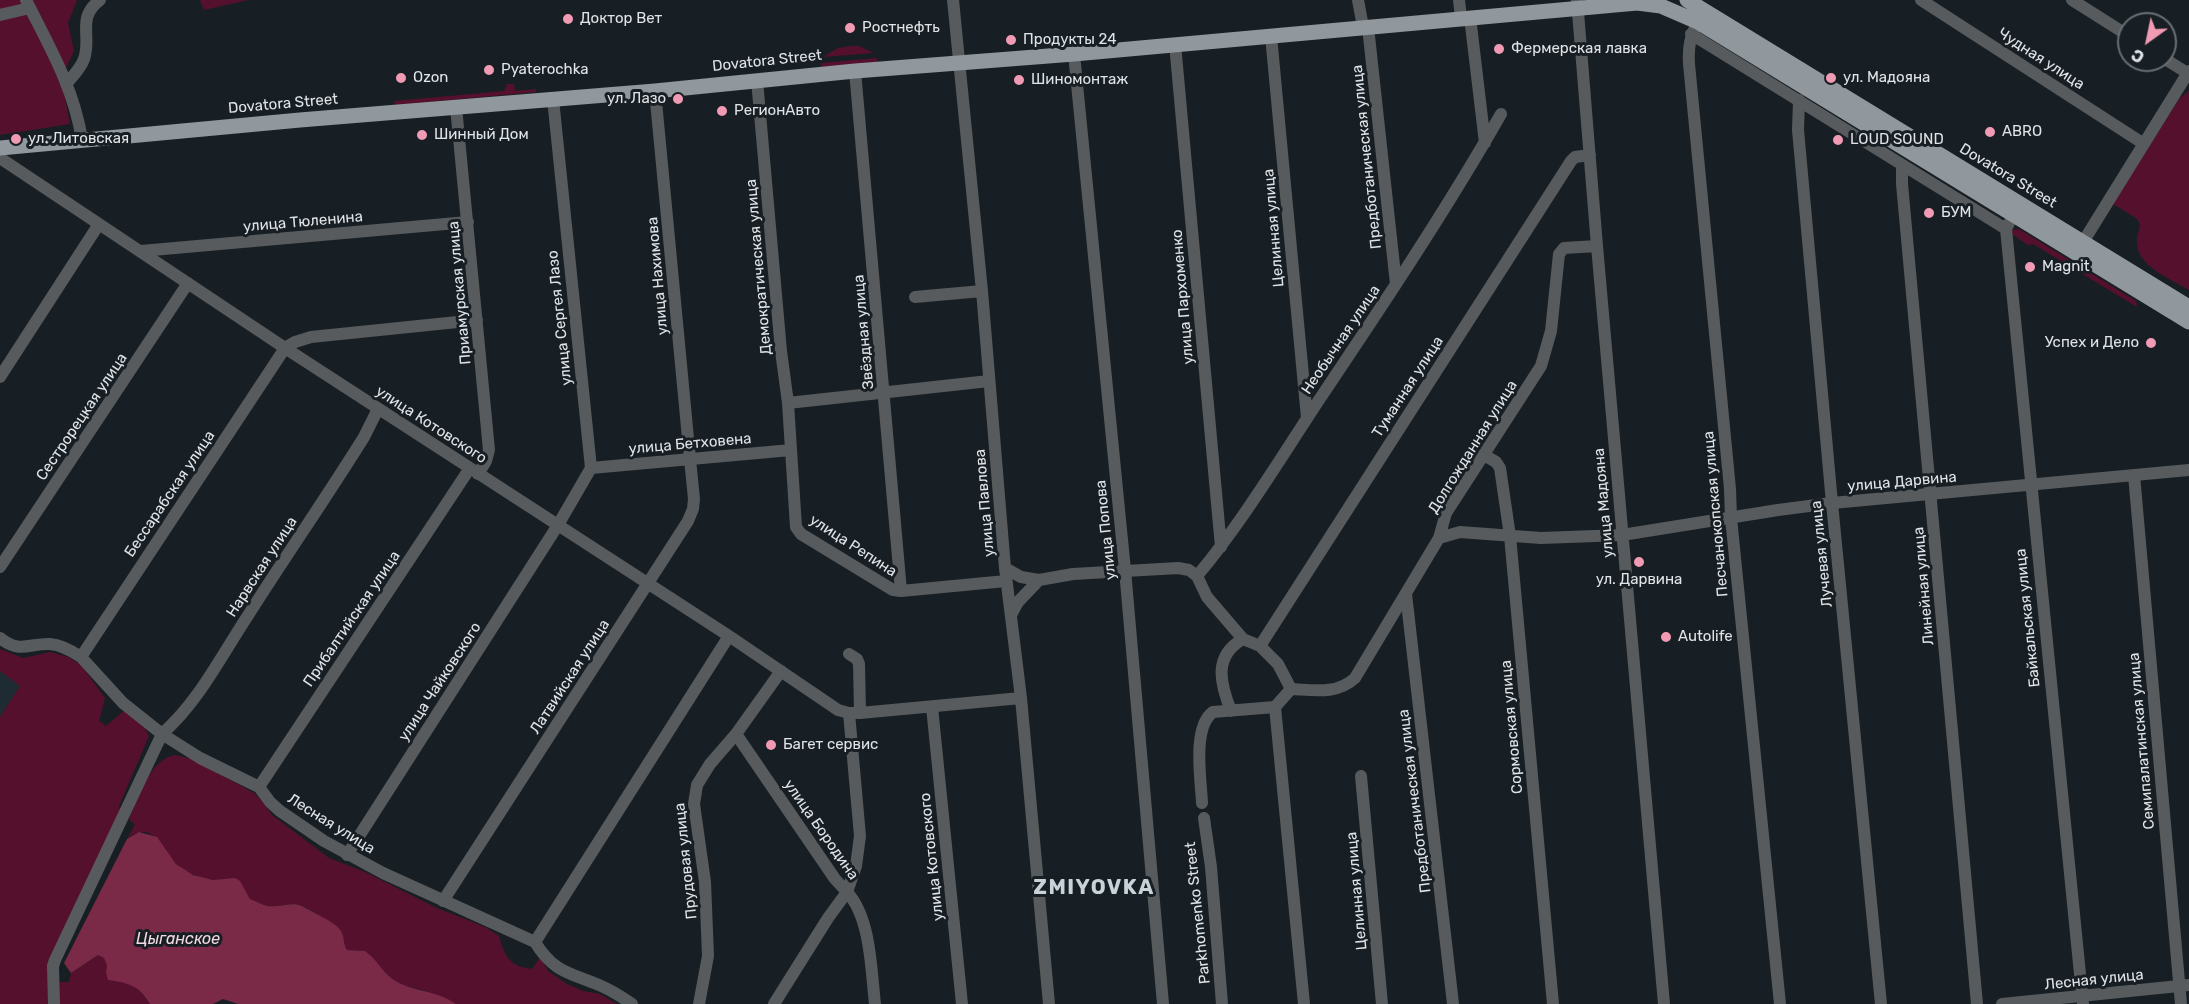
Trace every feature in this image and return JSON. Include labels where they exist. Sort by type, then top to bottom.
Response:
[{"type":"main road","name":"Dovatora Street","points":[[1537,12],[1555,0]]},
{"type":"main road","name":"Dovatora Street","points":[[1687,0],[2189,307]]},
{"type":"main road","name":"Dovatora Street","points":[[1,157],[17,146],[656,91],[855,71],[1074,54],[1537,12],[1578,4],[1639,1],[1661,6],[2010,222],[2189,322]]},
{"type":"street","points":[[67,83],[84,60],[88,10],[100,0]]},
{"type":"street","name":"улица Павлова","points":[[953,0],[982,291],[1006,581],[1021,698],[1049,1004]]},
{"type":"street","name":"Предботаническая улица","points":[[1358,0],[1365,27],[1396,284]]},
{"type":"street","points":[[1459,0],[1466,17],[1485,143]]},
{"type":"street","name":"Чудная улица","points":[[1922,0],[2144,144]]},
{"type":"street","points":[[2072,0],[2117,28]]},
{"type":"street","points":[[0,15],[28,4],[60,65],[78,114],[82,140]]},
{"type":"street","name":"улица Мадояна","points":[[1578,4],[1597,246],[1664,1004]]},
{"type":"street","name":"Dovatora Street","points":[[1695,28],[1799,100],[1902,165],[2010,222]]},
{"type":"street","name":"Песчанокопская улица","points":[[1695,28],[1688,48],[1689,64],[1731,518],[1780,1004]]},
{"type":"street","name":"Целинная улица","points":[[1271,36],[1307,418]]},
{"type":"street","name":"улица Пархоменко","points":[[1175,44],[1221,547]]},
{"type":"street","name":"улица Попова","points":[[1074,54],[1125,570],[1163,1004]]},
{"type":"street","name":"Звёздная улица","points":[[855,71],[901,591]]},
{"type":"street","points":[[2083,242],[2188,72]]},
{"type":"street","name":"Демократическая улица","points":[[757,80],[791,450]]},
{"type":"street","name":"улица Нахимова","points":[[656,91],[690,459]]},
{"type":"street","name":"улица Сергея Лазо","points":[[553,99],[591,468]]},
{"type":"street","name":"Лучевая улица","points":[[1799,100],[1798,130],[1881,1004]]},
{"type":"street","name":"Приамурская улица","points":[[456,107],[489,450],[486,461],[474,471]]},
{"type":"street","name":"Необычная улица","points":[[1197,576],[1221,547],[1396,284],[1452,198],[1501,114]]},
{"type":"street","name":"Туманная улица","points":[[1260,646],[1571,161],[1575,157],[1590,155]]},
{"type":"street","name":"улица Котовского","points":[[1,157],[285,348],[649,583],[838,710],[855,713]]},
{"type":"street","name":"Линейная улица","points":[[1902,165],[1977,1004]]},
{"type":"street","name":"улица Тюленина","points":[[141,251],[468,222]]},
{"type":"street","name":"Байкальская улица","points":[[2010,222],[2030,485],[2082,1000]]},
{"type":"street","points":[[0,377],[99,224]]},
{"type":"street","name":"Долгожданная улица","points":[[1291,689],[1337,689],[1347,685],[1355,678],[1439,538],[1446,513],[1541,366],[1551,331],[1559,254],[1564,248],[1597,246]]},
{"type":"street","name":"Сестрорецкая улица","points":[[0,567],[188,283]]},
{"type":"street","points":[[915,297],[982,291]]},
{"type":"street","points":[[285,348],[311,337],[477,320]]},
{"type":"street","name":"Бессарабская улица","points":[[81,657],[285,348]]},
{"type":"street","points":[[788,403],[990,381]]},
{"type":"street","name":"Нарвская улица","points":[[162,734],[180,718],[196,698],[358,446],[378,409]]},
{"type":"street","name":"улица Бетховена","points":[[591,468],[791,450]]},
{"type":"street","name":"улица Репина","points":[[791,450],[796,527],[801,534],[882,584],[901,591],[1006,581]]},
{"type":"street","name":"Сормовская улица","points":[[1484,455],[1496,462],[1500,468],[1510,536],[1552,1004]]},
{"type":"street","name":"Латвийская улица","points":[[443,901],[688,521],[693,509],[690,459]]},
{"type":"street","points":[[558,525],[591,468]]},
{"type":"street","name":"улица Дарвина","points":[[1439,538],[1460,532],[1541,538],[1622,535],[1832,503],[2189,470]]},
{"type":"street","name":"Прибалтийская улица","points":[[259,787],[474,471]]},
{"type":"street","name":"Семипалатинская улица","points":[[2134,476],[2184,986],[2181,1004]]},
{"type":"street","name":"улица Чайковского","points":[[347,855],[558,525]]},
{"type":"street","points":[[1005,568],[1021,577],[1039,580],[1073,574],[1125,570],[1178,568],[1189,570],[1197,576],[1207,597],[1243,639],[1260,646],[1278,664],[1291,689],[1275,708],[1304,1004]]},
{"type":"street","points":[[1011,616],[1018,602],[1039,580]]},
{"type":"street","name":"Предботаническая улица","points":[[1406,594],[1453,1004]]},
{"type":"street","points":[[535,942],[729,636]]},
{"type":"street","name":"Лесная улица","points":[[0,638],[18,648],[44,644],[60,646],[81,657],[123,703],[162,734],[200,758],[259,787],[280,811],[347,855],[535,942],[548,961],[558,968],[580,980],[598,985],[632,1004]]},
{"type":"street","points":[[1231,711],[1222,681],[1223,659],[1231,646],[1243,639]]},
{"type":"street","points":[[849,654],[857,659],[859,664],[855,713],[860,836],[856,866],[848,892],[861,912],[870,957],[874,1004]]},
{"type":"street","name":"Прудовая улица","points":[[699,1004],[707,970],[708,934],[705,882],[694,795],[701,776],[736,734],[781,671]]},
{"type":"street","points":[[855,713],[1021,698]]},
{"type":"street","name":"улица Котовского","points":[[932,707],[962,1004]]},
{"type":"street","points":[[1202,803],[1200,741],[1205,719],[1213,712],[1275,708]]},
{"type":"street","points":[[54,1004],[53,966],[55,960],[162,734]]},
{"type":"street","name":"улица Бородина","points":[[736,734],[835,879],[848,892],[828,918],[774,1004]]},
{"type":"street","name":"Целинная улица","points":[[1361,776],[1382,1004]]},
{"type":"street","name":"Parkhomenko Street","points":[[1204,818],[1211,867],[1222,1004]]},
{"type":"street","name":"Лесная улица","points":[[2002,1004],[2082,1000],[2184,986]]},
{"type":"shaded area","points":[[0,0],[77,0],[68,23],[74,51],[60,81],[70,124],[0,135]]},
{"type":"shaded area","points":[[200,0],[248,0],[204,10]]},
{"type":"shaded area","points":[[859,46],[874,53],[823,57],[838,48]]},
{"type":"shaded area","points":[[877,58],[877,62],[821,67],[821,63]]},
{"type":"shaded area","points":[[507,84],[514,84],[515,91],[536,89],[536,92],[395,105],[394,101],[504,91]]},
{"type":"shaded area","points":[[2189,91],[2189,290],[2149,266],[2143,259],[2137,243],[2140,224],[2136,218],[2113,204],[2179,99]]},
{"type":"shaded area","points":[[2019,229],[2136,301],[2137,307],[2033,244],[2028,245],[2012,234],[2012,230]]},
{"type":"shaded area","points":[[0,649],[23,658],[50,652],[68,657],[81,665],[105,698],[99,721],[106,726],[124,711],[143,725],[149,736],[119,806],[120,816],[50,982],[69,982],[71,973],[98,955],[104,958],[108,965],[106,972],[115,979],[134,987],[150,1004],[0,1004],[0,717],[20,686],[0,671]]},
{"type":"shaded area","points":[[0,671],[20,686],[0,717]]},
{"type":"shaded area","points":[[175,755],[192,759],[254,793],[272,815],[329,858],[365,872],[437,908],[485,927],[499,936],[506,955],[518,966],[532,969],[540,957],[548,971],[567,984],[583,991],[600,994],[617,1004],[456,1004],[393,980],[365,951],[347,950],[341,931],[334,924],[302,906],[266,905],[250,899],[241,888],[229,881],[207,879],[192,874],[177,865],[153,835],[145,832],[137,833],[127,839],[135,824],[129,820],[146,781],[158,764]]},
{"type":"water","name":"Цыганское","points":[[139,832],[157,837],[176,864],[193,875],[213,880],[235,878],[240,881],[250,899],[268,906],[298,905],[323,917],[341,931],[347,950],[365,951],[394,980],[406,986],[442,996],[456,1004],[238,1004],[223,999],[213,1004],[150,1004],[142,993],[132,986],[108,980],[107,965],[104,958],[98,955],[71,973],[64,963],[127,839]]},
{"type":"place","name":"Доктор Вет","points":[[568,19]]},
{"type":"place","name":"Ростнефть","points":[[850,28]]},
{"type":"place","name":"Продукты 24","points":[[1011,40]]},
{"type":"place","name":"Фермерская лавка","points":[[1499,49]]},
{"type":"place","name":"Pyaterochka","points":[[489,70]]},
{"type":"place","name":"Ozon","points":[[401,78]]},
{"type":"place","name":"ул. Мадояна","points":[[1831,78]]},
{"type":"place","name":"Шиномонтаж","points":[[1019,80]]},
{"type":"place","name":"ул. Лазо","points":[[678,99]]},
{"type":"place","name":"РегионАвто","points":[[722,111]]},
{"type":"place","name":"ABRO","points":[[1990,132]]},
{"type":"place","name":"Шинный Дом","points":[[422,135]]},
{"type":"place","name":"ул. Литовская","points":[[16,139]]},
{"type":"place","name":"LOUD SOUND","points":[[1838,140]]},
{"type":"place","name":"БУМ","points":[[1929,213]]},
{"type":"place","name":"Magnit","points":[[2030,267]]},
{"type":"place","name":"Успех и Дело","points":[[2151,343]]},
{"type":"place","name":"ул. Дарвина","points":[[1639,562]]},
{"type":"place","name":"Autolife","points":[[1666,637]]},
{"type":"place","name":"Багет сервис","points":[[771,745]]},
{"type":"district","name":"ZMIYOVKA","points":[[1094,888]]}]
